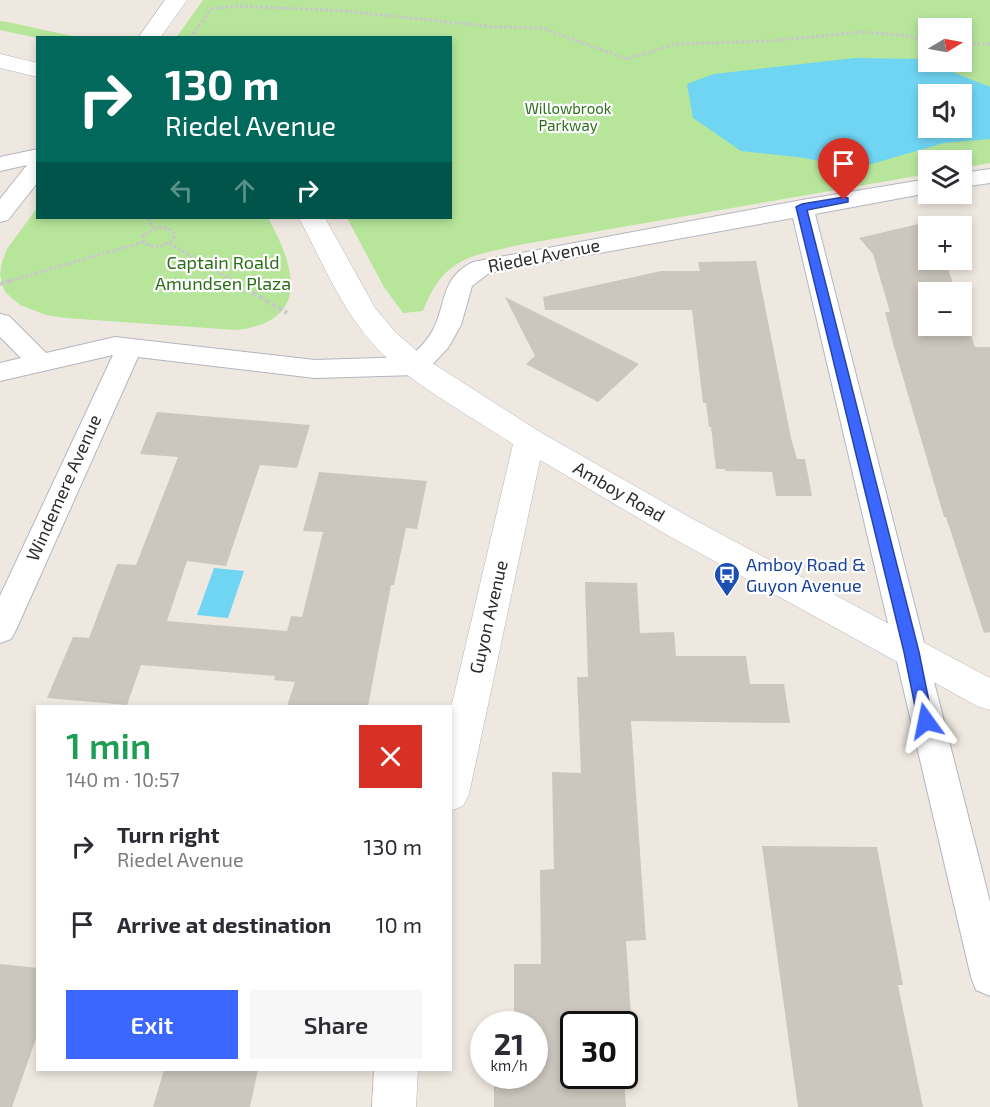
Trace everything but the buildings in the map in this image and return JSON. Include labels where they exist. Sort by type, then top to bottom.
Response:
[{"type":"main road","points":[[149,36],[176,0]]},
{"type":"main road","points":[[0,61],[36,70]]},
{"type":"main road","name":"Amboy Road","points":[[313,219],[363,312],[385,339],[416,366],[529,440],[680,527],[990,695]]},
{"type":"main road","name":"Guyon Avenue","points":[[452,785],[529,440]]},
{"type":"main road","points":[[394,1107],[396,1071]]},
{"type":"street","points":[[0,164],[36,156]]},
{"type":"street","points":[[0,215],[36,169]]},
{"type":"street","points":[[972,179],[990,176]]},
{"type":"street","name":"Riedel Avenue","points":[[416,366],[435,347],[442,336],[458,287],[473,271],[504,262],[918,188]]},
{"type":"street","points":[[802,207],[990,977]]},
{"type":"street","points":[[0,322],[41,363]]},
{"type":"street","points":[[0,372],[115,346],[328,370],[416,366]]},
{"type":"street","name":"Windemere Avenue","points":[[0,630],[130,347]]},
{"type":"path","points":[[191,36],[211,9],[237,6],[345,11],[495,27],[542,28],[627,59],[675,44],[768,41],[863,32],[918,38]]},
{"type":"path","points":[[972,45],[990,44]]},
{"type":"path","points":[[149,219],[154,228]]},
{"type":"path","points":[[0,284],[143,242],[155,247],[169,243],[175,236],[172,230],[164,227],[154,228],[143,235],[143,242]]},
{"type":"path","points":[[169,243],[287,313]]},
{"type":"green space","name":"Willowbrook Parkway","points":[[203,0],[990,0],[990,163],[972,166],[972,150],[918,150],[918,176],[489,252],[462,261],[450,269],[431,293],[423,311],[403,313],[384,287],[348,219],[452,219],[452,36],[177,36]]},
{"type":"green space","points":[[0,21],[71,36],[36,38],[0,30]]},
{"type":"green space","name":"Captain Roald Amundsen Plaza","points":[[36,209],[36,219],[269,219],[285,255],[290,273],[291,290],[286,304],[277,316],[260,325],[236,330],[65,318],[46,315],[20,305],[6,293],[0,275],[7,249]]},
{"type":"water","points":[[855,58],[918,59],[918,72],[952,72],[990,87],[990,139],[944,143],[854,169],[805,158],[741,151],[693,118],[687,84],[714,74]]},
{"type":"water","points":[[214,568],[244,571],[228,618],[197,615]]},
{"type":"place","name":"Amboy Road & Guyon Avenue","points":[[727,598]]},
{"type":"route","points":[[844,200],[802,207],[887,559],[912,652],[926,721]]}]
